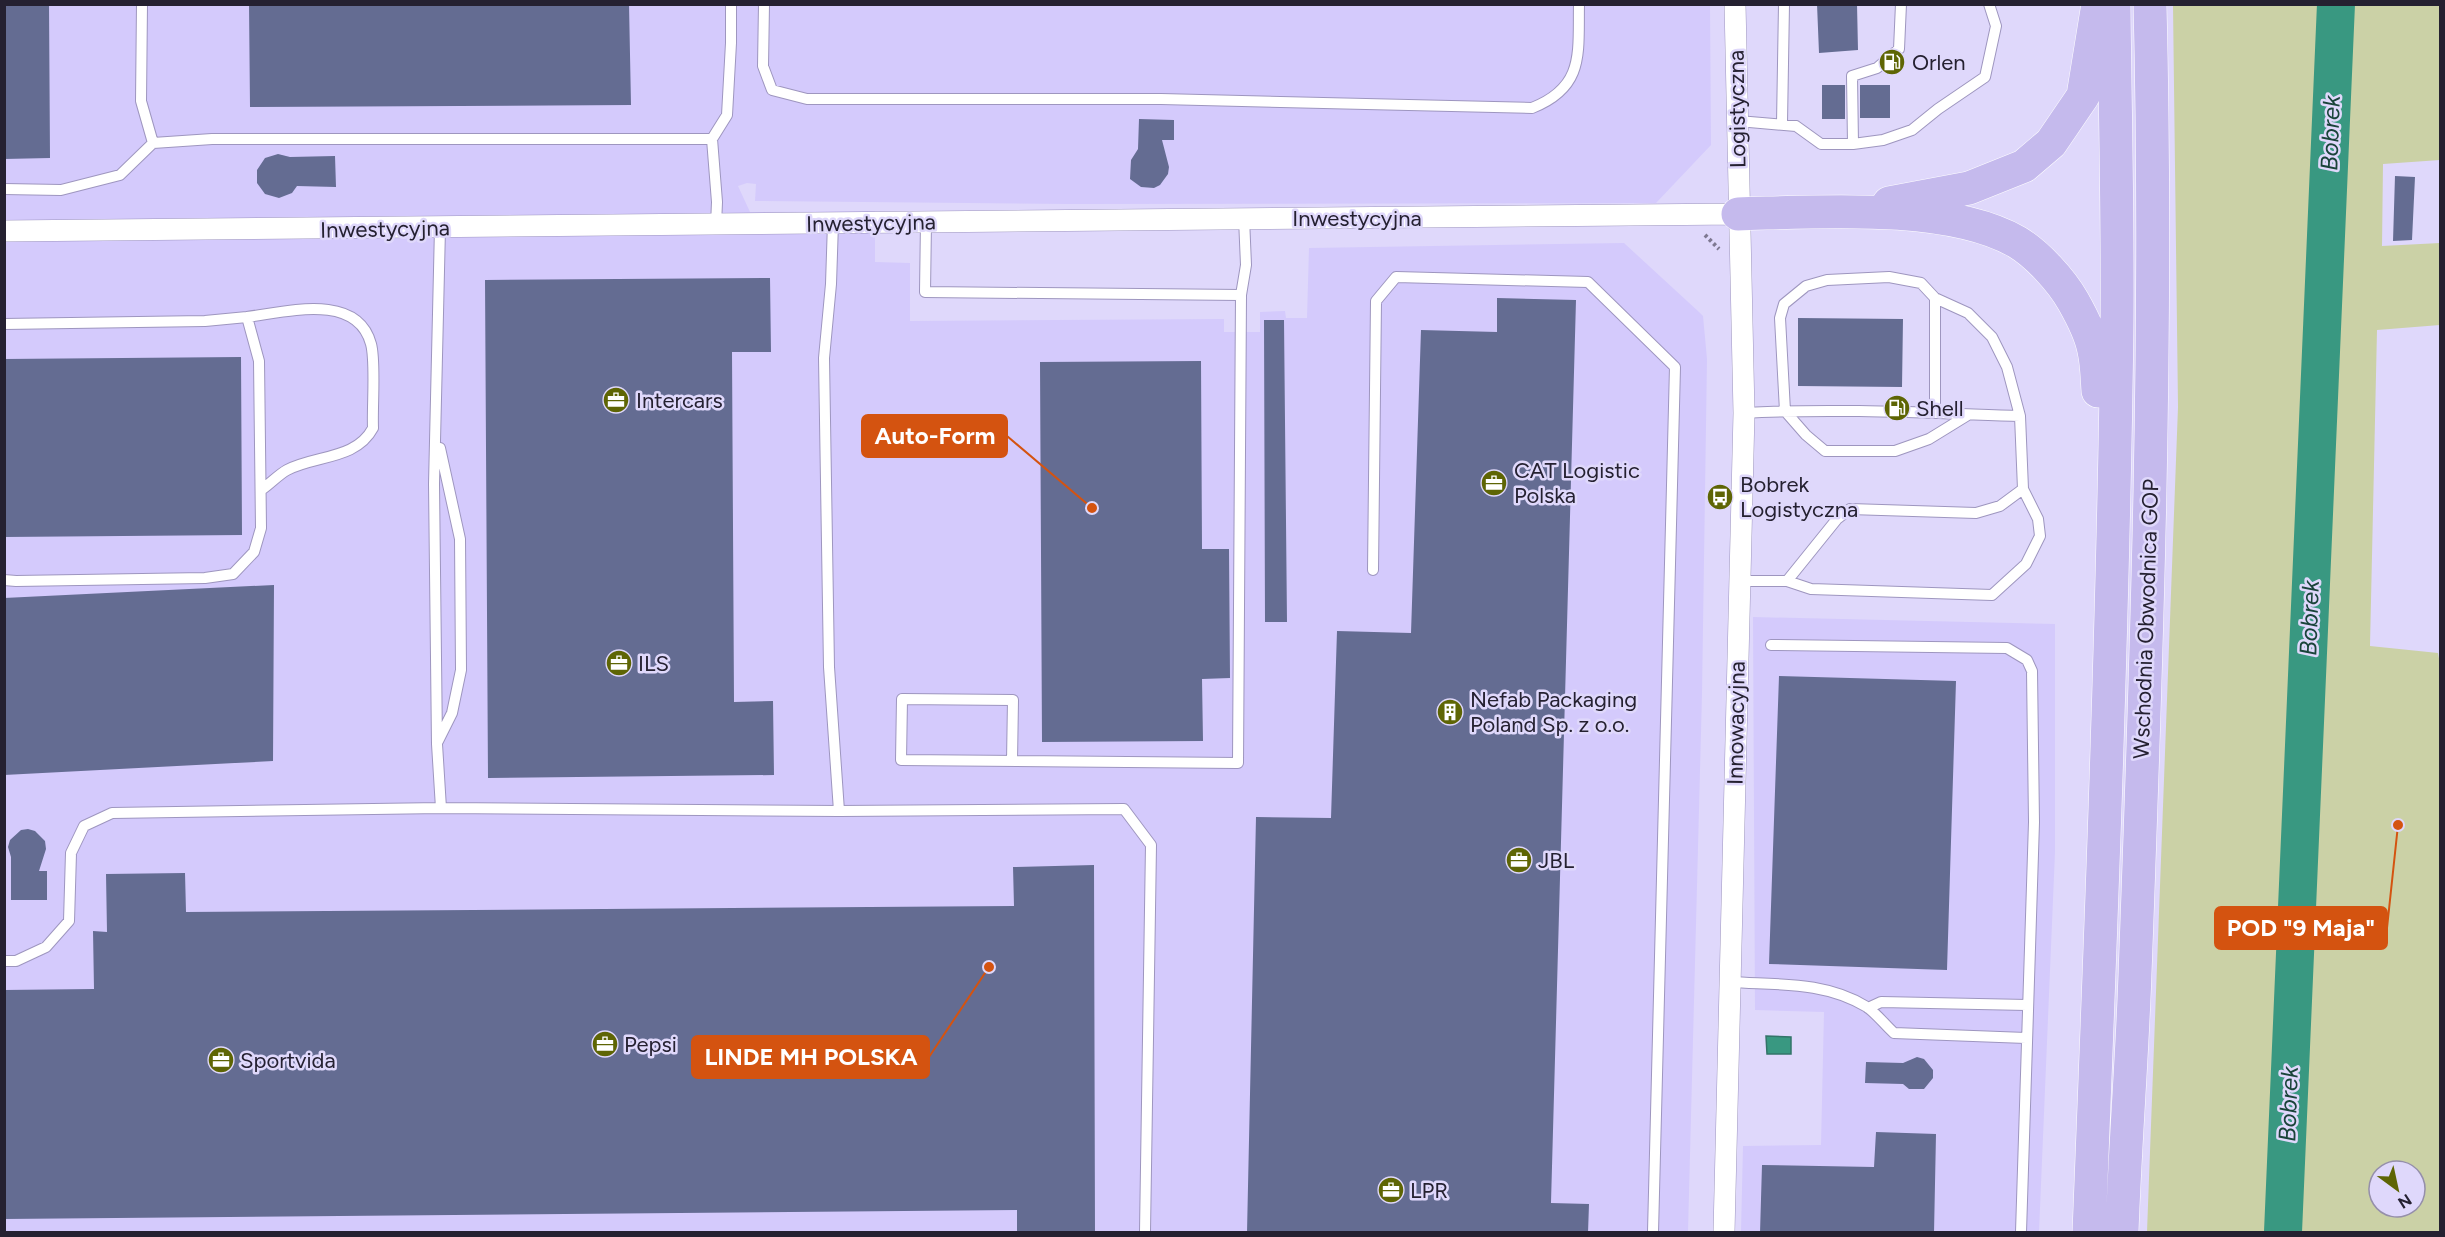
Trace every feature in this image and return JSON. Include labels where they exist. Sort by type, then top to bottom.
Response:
[{"type":"highway","points":[[1852,211],[1968,188],[2024,166],[2051,143],[2083,96],[2098,4]]},
{"type":"highway","name":"Wschodnia Obwodnica GOP","points":[[2089,1233],[2106,797],[2113,543],[2117,321],[2114,4]]},
{"type":"highway","name":"Wschodnia Obwodnica GOP","points":[[2122,1233],[2125,1132],[2135,979],[2151,489],[2154,150],[2150,4]]},
{"type":"highway","points":[[1738,214],[1852,211],[1956,220],[1987,229],[2017,242],[2046,267],[2065,287],[2080,313],[2094,350],[2113,543]]},
{"type":"street","name":"Logistyczna","points":[[1735,4],[1738,214]]},
{"type":"street","name":"Inwestycyjna","points":[[4,231],[1738,214]]},
{"type":"street","name":"Innowacyjna","points":[[1724,1233],[1744,413],[1738,214]]},
{"type":"lane","points":[[142,4],[141,101],[153,143]]},
{"type":"lane","points":[[716,225],[717,202],[712,139],[727,115],[731,4]]},
{"type":"lane","points":[[764,4],[763,66],[772,90],[807,99],[1161,99],[1532,108],[1551,101],[1572,80],[1578,57],[1579,4]]},
{"type":"lane","points":[[1782,123],[1784,4]]},
{"type":"lane","points":[[1853,144],[1852,76],[1877,68],[1899,49],[1901,4]]},
{"type":"lane","points":[[1738,121],[1796,126],[1821,144],[1853,144],[1883,140],[1912,130],[1985,77],[1996,26],[1989,4]]},
{"type":"lane","points":[[4,189],[61,190],[120,175],[153,143],[212,139],[712,139]]},
{"type":"lane","points":[[1012,761],[1013,700],[902,699],[901,760],[1012,761],[1238,763],[1241,294],[1246,265],[1244,218]]},
{"type":"lane","points":[[926,222],[925,292],[1241,294]]},
{"type":"lane","points":[[834,223],[824,358],[829,667],[839,811]]},
{"type":"lane","points":[[441,228],[434,484],[437,744],[441,808]]},
{"type":"lane","points":[[1373,570],[1376,301],[1396,277],[1588,282],[1675,367],[1653,1233]]},
{"type":"lane","points":[[1740,581],[1787,581],[1811,589],[1992,595],[2026,564],[2040,536],[2038,519],[2023,489],[2020,416],[2007,367],[1992,337],[1968,313],[1935,298],[1922,284],[1889,277],[1827,280],[1806,286],[1785,304],[1780,318],[1785,411],[1806,435],[1825,451],[1895,451],[1929,439],[1968,415]]},
{"type":"lane","points":[[1935,298],[1935,413]]},
{"type":"lane","points":[[4,324],[205,321],[317,309],[346,313],[360,324],[371,345],[373,428],[367,438],[347,451],[287,470],[261,490]]},
{"type":"lane","points":[[4,580],[16,582],[193,578],[232,574],[254,552],[261,528],[259,362],[247,317]]},
{"type":"lane","points":[[1744,413],[1785,411],[2020,416]]},
{"type":"lane","points":[[437,433],[460,539],[461,670],[452,713],[437,744]]},
{"type":"lane","points":[[1787,581],[1837,519],[1850,509],[1976,513],[2000,506],[2023,489]]},
{"type":"lane","points":[[1771,645],[2007,648],[2027,660],[2032,671],[2034,822],[2021,1233]]},
{"type":"lane","points":[[4,961],[15,961],[46,947],[69,921],[71,853],[84,826],[112,813],[441,808],[839,811],[1124,810],[1151,845],[1145,1233]]},
{"type":"lane","points":[[1731,982],[1816,987],[1842,995],[1868,1008],[1894,1033],[2026,1038]]},
{"type":"lane","points":[[1868,1008],[1881,1002],[2027,1005]]},
{"type":"path","points":[[1713,242],[1720,250]]},
{"type":"shaded area","points":[[5,5],[1710,5],[1711,145],[1656,203],[1069,204],[755,201],[756,184],[747,183],[738,186],[750,212],[875,211],[875,262],[910,263],[910,321],[1224,319],[1224,332],[1260,332],[1260,312],[1285,311],[1286,318],[1307,318],[1309,248],[1624,243],[1703,316],[1707,359],[1702,694],[1688,1232],[5,1232]]},
{"type":"shaded area","points":[[2173,5],[2440,5],[2440,160],[2383,164],[2382,246],[2440,243],[2440,325],[2377,330],[2370,646],[2438,653],[2440,664],[2440,1232],[2147,1232],[2178,407]]},
{"type":"shaded area","points":[[1753,617],[2055,624],[2055,852],[2039,1232],[1741,1232],[1743,1146],[1821,1145],[1824,1012],[1755,1010]]},
{"type":"shaded area","points":[[1766,1036],[1791,1037],[1791,1054],[1767,1054]]},
{"type":"building","points":[[4,4],[49,4],[50,158],[4,159]]},
{"type":"building","points":[[249,4],[629,4],[631,105],[250,107]]},
{"type":"building","points":[[1817,4],[1857,4],[1858,50],[1819,53]]},
{"type":"building","points":[[1822,85],[1845,85],[1845,119],[1822,119]]},
{"type":"building","points":[[1860,85],[1890,85],[1890,118],[1860,118]]},
{"type":"building","points":[[1139,119],[1174,120],[1174,140],[1162,140],[1169,167],[1168,174],[1160,185],[1154,188],[1141,187],[1130,179],[1131,160],[1138,149]]},
{"type":"building","points":[[278,154],[290,157],[335,156],[336,187],[297,186],[292,193],[279,198],[265,194],[257,183],[257,170],[265,158]]},
{"type":"building","points":[[2395,176],[2415,177],[2412,240],[2393,241]]},
{"type":"building","points":[[770,278],[771,352],[732,352],[734,702],[773,701],[774,775],[488,778],[485,280]]},
{"type":"building","points":[[1497,298],[1576,300],[1551,1203],[1589,1204],[1588,1233],[1247,1233],[1256,817],[1331,818],[1337,631],[1411,633],[1421,330],[1497,332]]},
{"type":"building","points":[[1798,318],[1903,319],[1902,387],[1798,386]]},
{"type":"building","points":[[1264,320],[1284,320],[1287,622],[1265,622]]},
{"type":"building","points":[[241,357],[242,535],[4,537],[4,359]]},
{"type":"building","points":[[1201,361],[1202,549],[1229,549],[1230,678],[1202,679],[1203,741],[1042,742],[1040,362]]},
{"type":"building","points":[[274,585],[273,761],[4,775],[4,598]]},
{"type":"building","points":[[1779,676],[1956,681],[1947,970],[1769,964]]},
{"type":"building","points":[[21,830],[35,831],[45,841],[46,849],[39,871],[47,871],[47,900],[11,900],[11,857],[8,847],[10,840]]},
{"type":"building","points":[[1094,865],[1095,1233],[1017,1233],[1017,1210],[4,1219],[4,990],[94,989],[93,931],[107,932],[106,874],[185,873],[186,912],[1014,906],[1013,867]]},
{"type":"building","points":[[1917,1057],[1924,1059],[1933,1070],[1933,1078],[1924,1089],[1909,1089],[1903,1084],[1865,1083],[1866,1062],[1903,1063]]},
{"type":"building","points":[[1876,1132],[1936,1134],[1934,1233],[1760,1233],[1762,1165],[1874,1167]]},
{"type":"waterway","name":"Bobrek","points":[[2283,1232],[2336,4]]},
{"type":"place","name":"Orlen","points":[[1892,62]]},
{"type":"place","name":"Intercars","points":[[616,400]]},
{"type":"place","name":"Shell","points":[[1897,408]]},
{"type":"place","name":"CAT Logistic Polska","points":[[1494,483]]},
{"type":"place","name":"Bobrek Logistyczna","points":[[1720,497]]},
{"type":"place","name":"Auto-Form","points":[[1092,508]]},
{"type":"place","name":"ILS","points":[[619,663]]},
{"type":"place","name":"Nefab Packaging Poland Sp. z o.o.","points":[[1450,712]]},
{"type":"place","name":"POD \"9 Maja\"","points":[[2398,825]]},
{"type":"place","name":"JBL","points":[[1519,860]]},
{"type":"place","name":"LINDE MH POLSKA","points":[[989,967]]},
{"type":"place","name":"Pepsi","points":[[605,1044]]},
{"type":"place","name":"Sportvida","points":[[221,1060]]},
{"type":"place","name":"LPR","points":[[1391,1190]]}]
